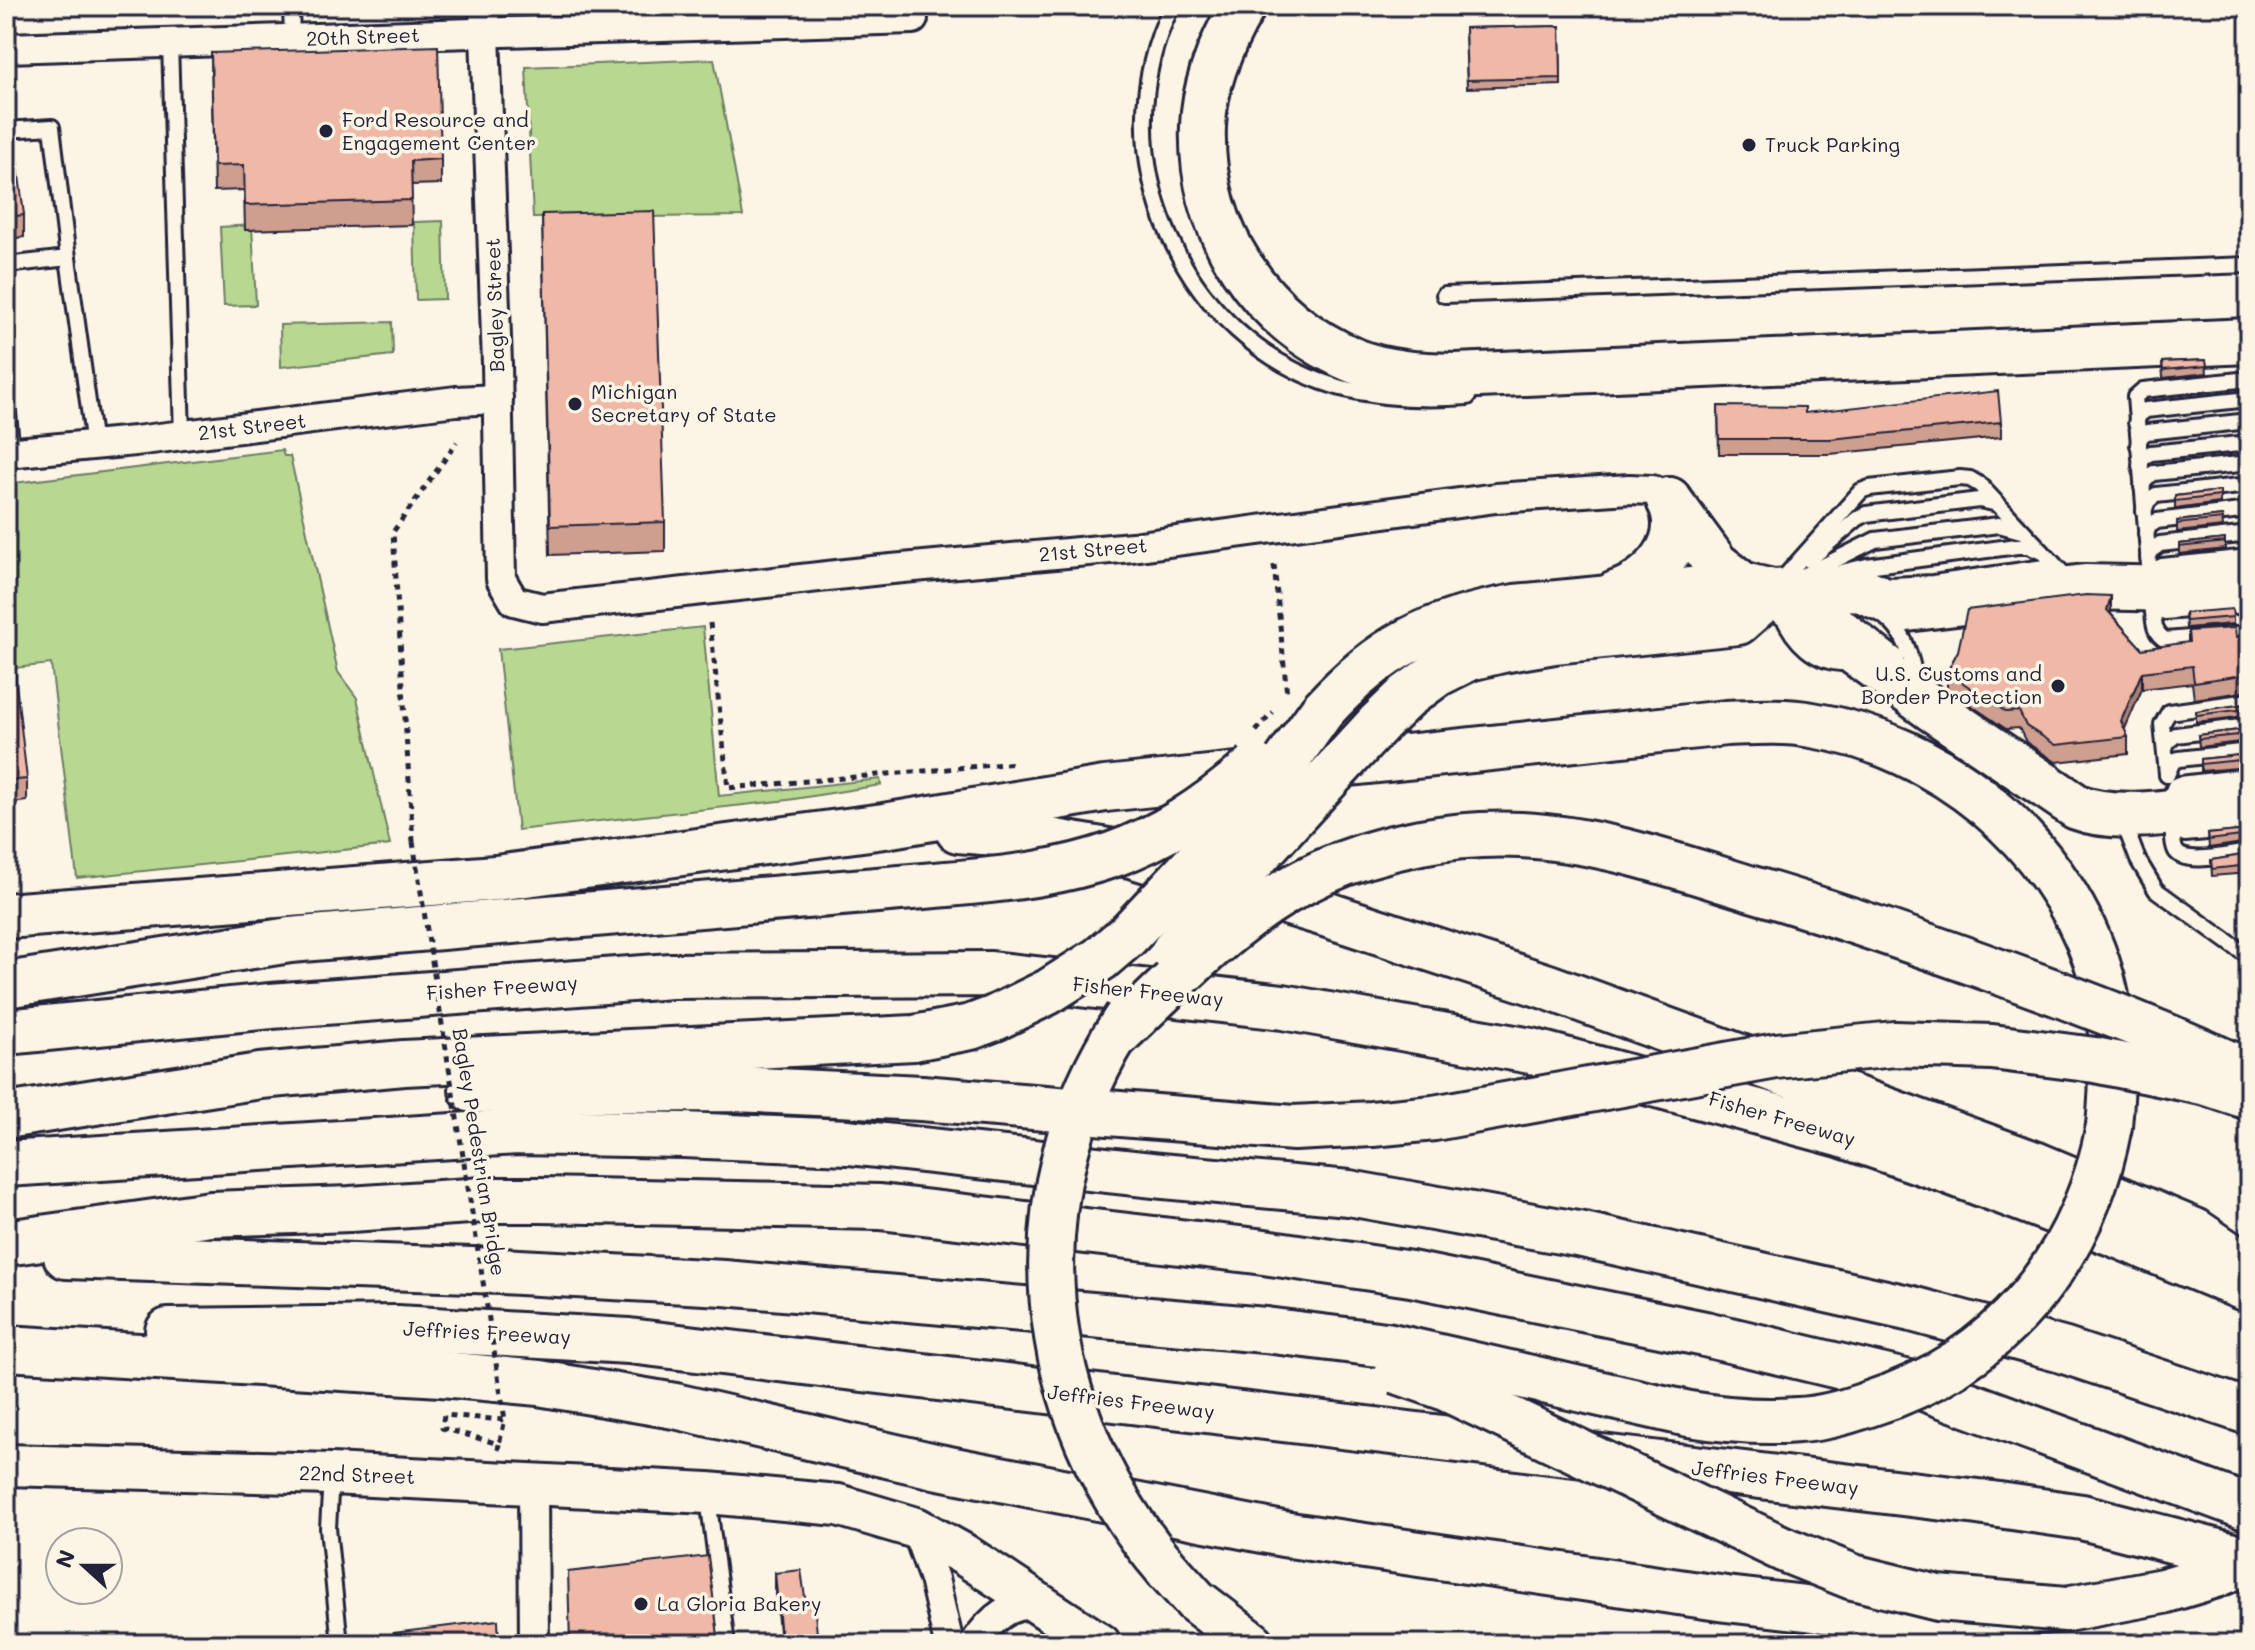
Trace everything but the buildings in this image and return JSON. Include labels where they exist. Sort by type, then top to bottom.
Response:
[{"type":"highway","points":[[1243,6],[1225,36],[1210,83],[1203,124],[1204,164],[1211,200],[1223,234],[1242,272],[1266,300],[1325,346],[1357,361],[1390,371],[1456,376],[2249,341]]},
{"type":"highway","points":[[1669,500],[1716,564],[1758,588],[1875,667],[1924,695],[2063,799],[2106,815],[2166,802],[2249,802]]},
{"type":"highway","points":[[1577,602],[1630,589],[1648,578],[1663,559],[1675,529],[1677,515],[1669,500]]},
{"type":"highway","points":[[6,985],[290,940],[1020,878],[1055,872],[1108,858],[1167,832],[1223,794],[1389,649],[1414,636],[1477,614],[1515,607],[1758,588],[1857,588],[1907,609],[2074,580],[2249,582]]},
{"type":"highway","points":[[1252,1644],[1196,1601],[1135,1529],[1090,1450],[1065,1378],[1054,1330],[1052,1235],[1060,1177],[1088,1086],[1112,1040],[1194,924],[1407,696],[1437,674],[1469,658],[1502,650],[1554,641],[1738,622],[1758,588]]},
{"type":"highway","points":[[6,1116],[260,1076],[404,1063],[914,1038],[971,1027],[1048,992],[1100,959],[1127,936],[1270,784],[1326,707]]},
{"type":"highway","points":[[6,916],[496,878],[884,826],[1105,789],[1726,723],[1810,724],[1852,734],[1934,767],[1968,789],[2032,848],[2056,881],[2097,962],[2111,1039],[2112,1093],[2102,1162],[2086,1207],[2067,1246],[2026,1305],[1978,1348],[1925,1382],[1895,1396],[1828,1416],[1800,1420],[1727,1420],[1689,1414],[1386,1345],[1265,1330],[724,1283],[501,1271],[6,1254]]},
{"type":"highway","points":[[884,826],[1008,834],[1131,855],[1337,918],[1548,987],[2037,1165],[2195,1231],[2249,1268]]},
{"type":"highway","points":[[1112,1040],[1225,934],[1290,889],[1322,872],[1375,853],[1421,843],[1470,836],[1521,835],[1608,847],[1799,903],[2134,1022],[2249,1073]]},
{"type":"highway","name":"Fisher Freeway","points":[[6,1032],[271,1006],[671,976],[991,974],[1283,1007],[1531,1051],[1840,1134],[2112,1233],[2249,1290]]},
{"type":"highway","points":[[70,1108],[409,1091],[735,1089],[921,1098],[1294,1128],[1434,1118],[1776,1056],[1895,1044],[1992,1047],[2095,1060],[2192,1080],[2249,1097]]},
{"type":"highway","points":[[6,1164],[517,1132],[683,1135],[848,1142],[1146,1175],[1349,1193],[1583,1235],[1912,1309],[2062,1350],[2249,1412]]},
{"type":"highway","points":[[6,1243],[211,1214],[484,1200],[541,1200],[880,1207],[1257,1251],[1457,1283],[1705,1334],[1913,1384],[2249,1508]]},
{"type":"highway","name":"Jeffries Freeway","points":[[6,1346],[164,1331],[397,1328],[629,1341],[1978,1502],[2082,1517],[2249,1560]]},
{"type":"highway","points":[[1265,1330],[1443,1387],[1783,1549],[1853,1577],[1938,1598],[2066,1609]]},
{"type":"highway","points":[[6,1346],[539,1383],[675,1406],[939,1467],[1283,1534],[1726,1599],[1937,1618],[2066,1609],[2163,1591],[2216,1575],[2249,1560]]},
{"type":"street","name":"20th Street","points":[[6,48],[292,39],[485,20],[913,19]]},
{"type":"street","name":"Bagley Street","points":[[485,20],[501,579],[514,601]]},
{"type":"street","name":"21st Street","points":[[9,453],[456,401],[498,399]]},
{"type":"street","name":"21st Street","points":[[514,601],[542,608],[881,570],[1132,547],[1496,498],[1629,489],[1652,490],[1669,500]]},
{"type":"street","name":"22nd Street","points":[[6,1465],[331,1474],[708,1493],[838,1505],[916,1528],[963,1554],[1100,1644]]},
{"type":"street","points":[[533,1484],[534,1644]]},
{"type":"street","points":[[916,1528],[934,1579],[949,1644]]},
{"type":"street","points":[[974,1644],[985,1627],[1012,1607],[1026,1603],[1041,1604]]},
{"type":"lane","points":[[291,6],[292,39]]},
{"type":"lane","points":[[1172,6],[1150,66],[1144,133],[1147,162],[1164,228],[1178,256],[1211,304],[1232,326],[1268,354],[1340,388],[1404,398],[1488,396]]},
{"type":"lane","points":[[170,43],[182,435]]},
{"type":"lane","points":[[6,130],[52,127],[94,445]]},
{"type":"lane","points":[[6,265],[68,258]]},
{"type":"lane","points":[[1444,295],[2249,265]]},
{"type":"lane","points":[[1543,388],[1597,371]]},
{"type":"lane","points":[[2249,379],[2139,391],[2134,400],[2146,534],[2147,582],[2157,635],[2166,640],[2249,633]]},
{"type":"lane","points":[[6,394],[9,453]]},
{"type":"lane","points":[[2136,423],[2139,415],[2146,410],[2249,399]]},
{"type":"lane","points":[[2138,445],[2141,436],[2147,432],[2249,421]]},
{"type":"lane","points":[[2140,466],[2143,457],[2151,453],[2249,443]]},
{"type":"lane","points":[[2142,487],[2146,478],[2154,473],[2249,463]]},
{"type":"lane","points":[[1758,588],[1854,496],[1869,488],[1960,478],[1980,485],[2042,553],[2074,580]]},
{"type":"lane","points":[[2144,511],[2148,501],[2156,495],[2249,485]]},
{"type":"lane","points":[[1758,588],[1862,515],[1979,500],[1999,505]]},
{"type":"lane","points":[[2146,534],[2149,526],[2157,521],[2249,510]]},
{"type":"lane","points":[[1758,588],[1875,540],[1999,525],[2026,533]]},
{"type":"lane","points":[[2249,534],[2160,544],[2152,550],[2147,582],[2157,609],[2165,612],[2249,605]]},
{"type":"lane","points":[[1758,588],[1867,566],[2017,546],[2028,546],[2042,553]]},
{"type":"lane","points":[[2147,582],[2154,570],[2162,566],[2249,557]]},
{"type":"lane","points":[[1758,588],[1847,597],[1864,602],[1903,634],[1924,695]]},
{"type":"lane","points":[[1758,588],[1837,610],[1906,664],[1924,695]]},
{"type":"lane","points":[[2249,701],[2169,712],[2162,724],[2166,802],[2174,849],[2188,859],[2249,852]]},
{"type":"lane","points":[[2165,749],[2167,742],[2176,735],[2249,726]]},
{"type":"lane","points":[[2249,751],[2173,761],[2166,802],[2180,833],[2249,828]]},
{"type":"lane","points":[[2166,802],[2175,786],[2180,784],[2249,776]]},
{"type":"lane","points":[[2106,815],[2128,834],[2138,860],[2156,890],[2249,957]]},
{"type":"lane","points":[[331,1474],[328,1528],[340,1644]]},
{"type":"lane","points":[[708,1493],[727,1644]]},
{"type":"path","name":"Bagley Pedestrian Bridge","points":[[457,442],[393,532],[413,842],[505,1420]]},
{"type":"path","points":[[1253,734],[1288,695],[1274,565]]},
{"type":"path","points":[[710,623],[728,788],[1025,762]]},
{"type":"path","points":[[497,1453],[505,1420],[444,1415],[442,1428],[499,1444]]},
{"type":"green space","points":[[714,59],[743,216],[533,218],[526,67]]},
{"type":"green space","points":[[443,221],[445,299],[416,300],[414,222]]},
{"type":"green space","points":[[252,225],[256,305],[224,306],[220,227]]},
{"type":"green space","points":[[392,322],[393,355],[281,367],[280,325]]},
{"type":"green space","points":[[282,450],[284,456],[290,456],[338,672],[357,698],[390,845],[77,878],[51,664],[6,669],[6,484]]},
{"type":"green space","points":[[703,627],[719,796],[880,779],[881,785],[788,800],[518,830],[498,649]]},
{"type":"place","name":"Ford Resource and Engagement Center","points":[[326,131]]},
{"type":"place","name":"Truck Parking","points":[[1749,145]]},
{"type":"place","name":"Michigan Secretary of State","points":[[575,404]]},
{"type":"place","name":"U.S. Customs and Border Protection","points":[[2058,686]]},
{"type":"place","name":"La Gloria Bakery","points":[[641,1604]]}]
